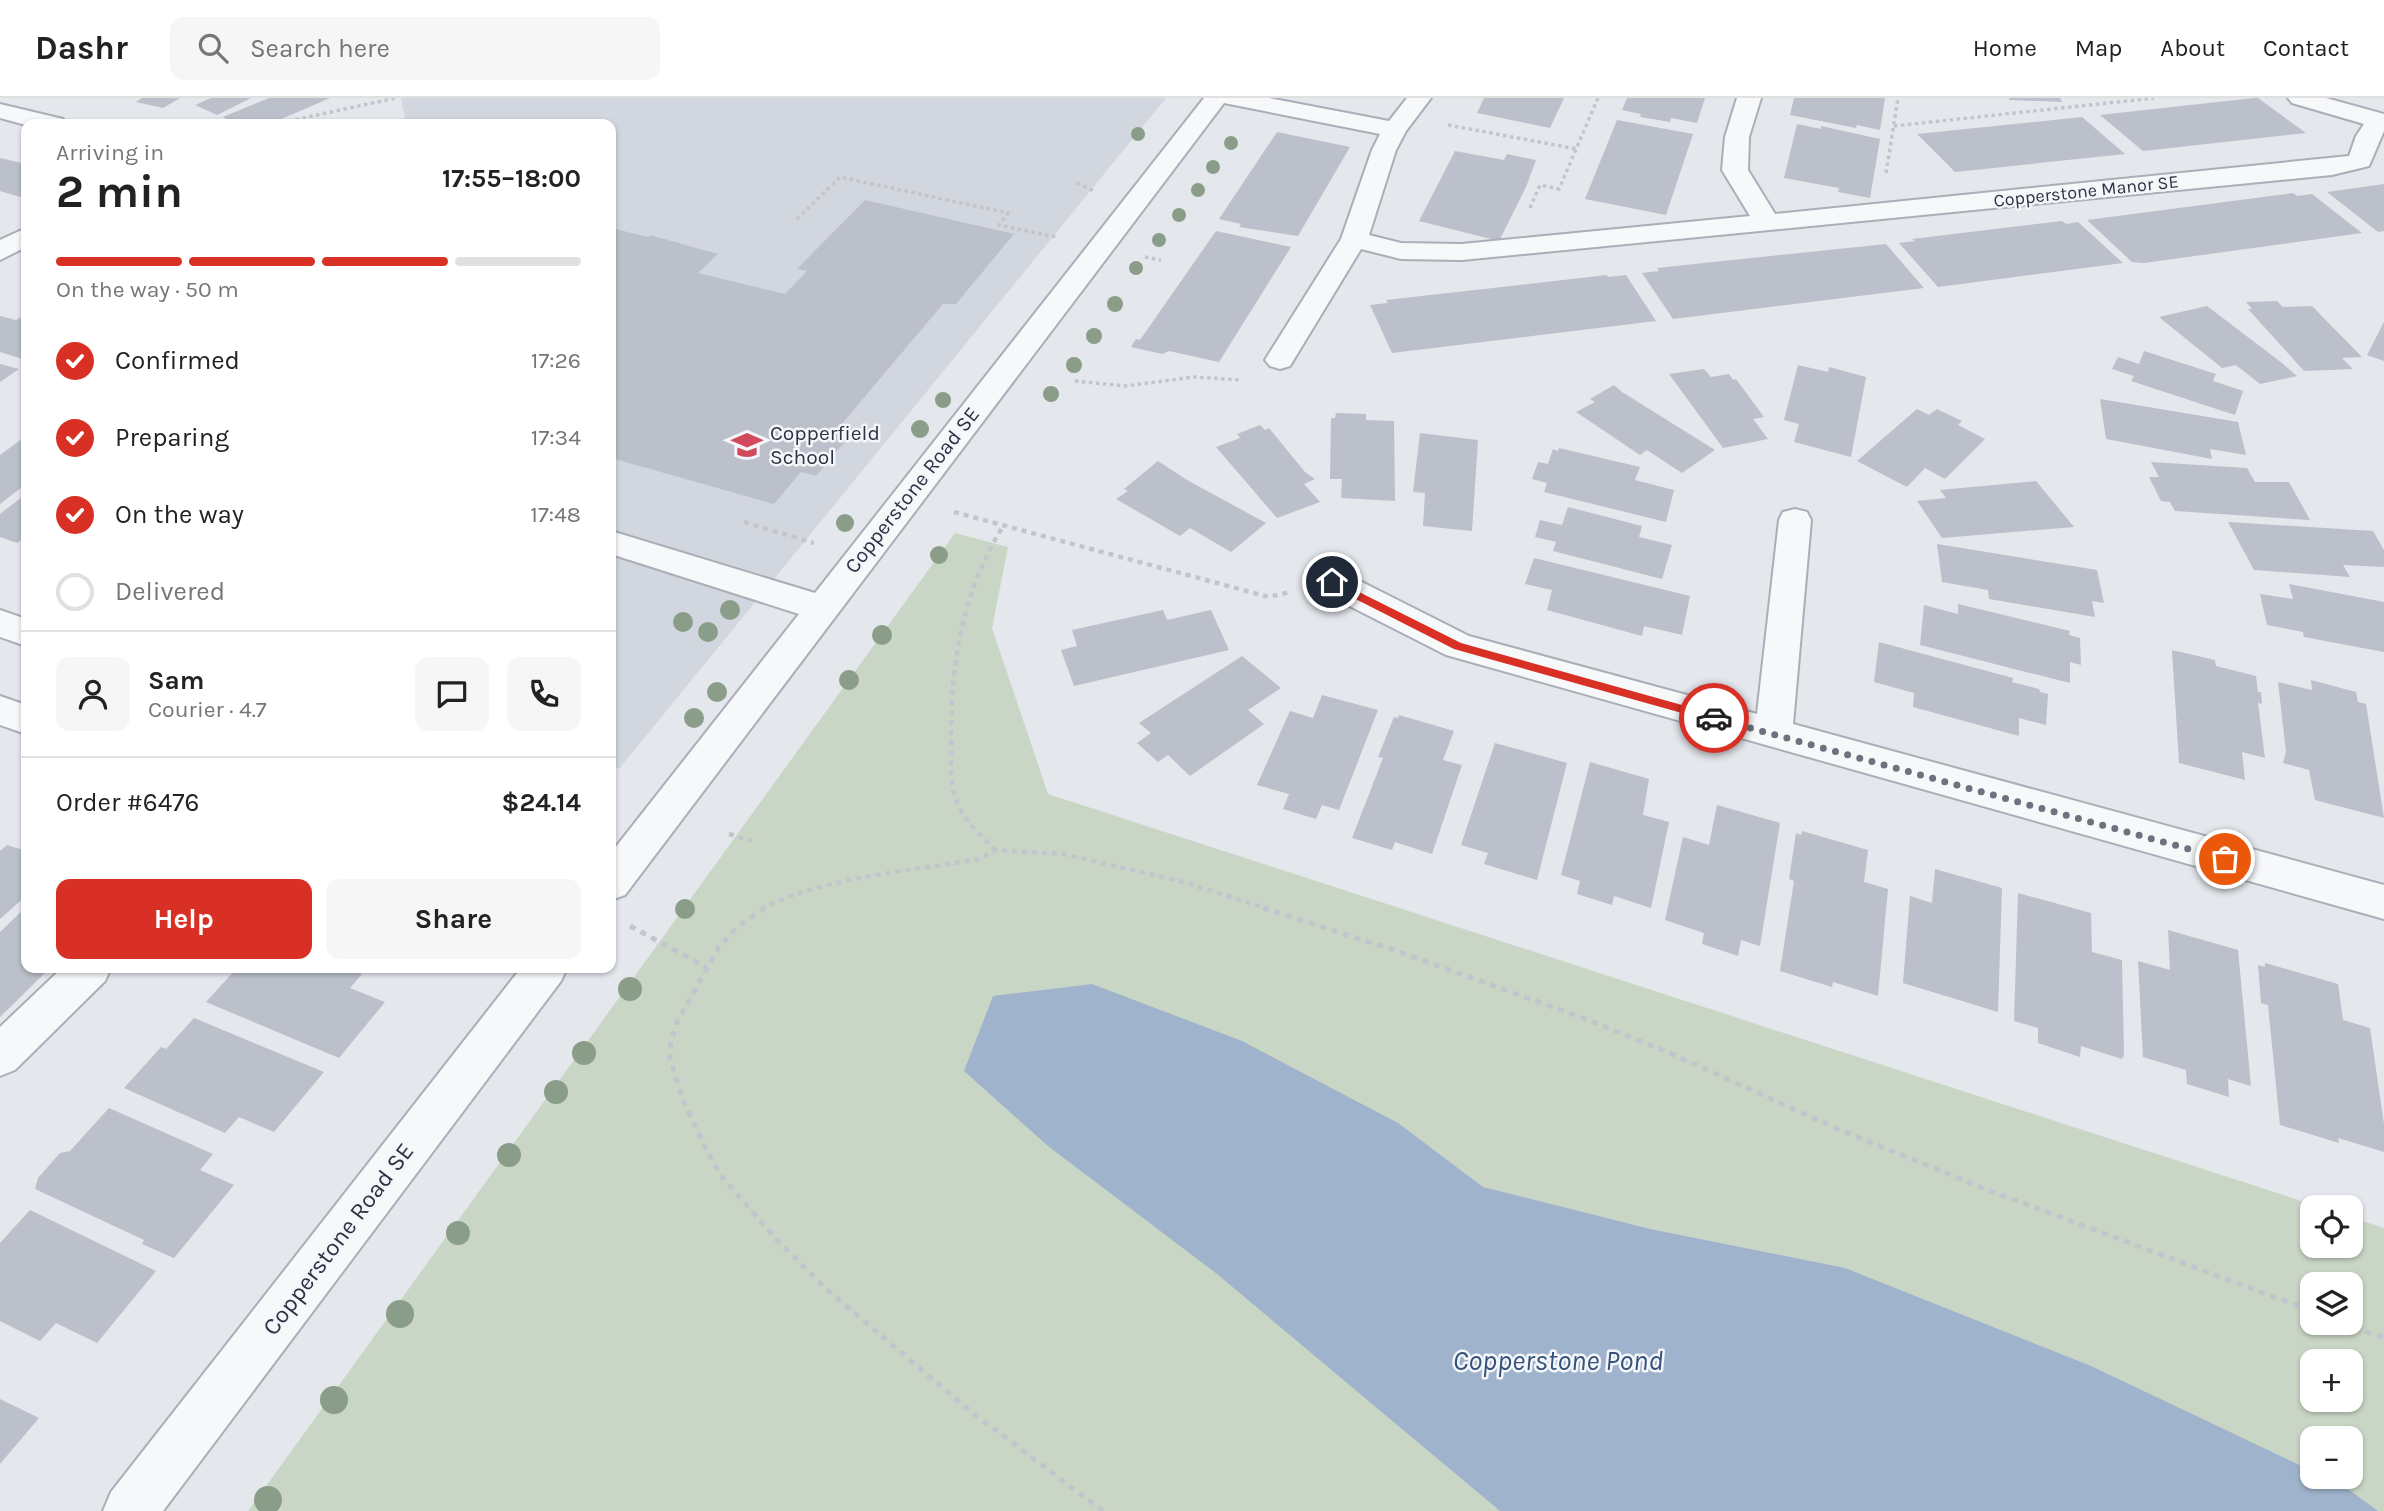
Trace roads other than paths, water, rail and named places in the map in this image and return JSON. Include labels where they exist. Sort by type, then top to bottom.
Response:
[{"type":"street","name":"Copperstone Road SE","points":[[616,868],[624,843],[821,608],[1216,98]]},
{"type":"street","points":[[1231,98],[1395,130]]},
{"type":"street","points":[[1280,360],[1354,239],[1384,150],[1419,98]]},
{"type":"street","points":[[1749,98],[1737,137],[1735,170],[1768,222]]},
{"type":"street","name":"Copperstone Manor SE","points":[[1354,239],[1401,251],[1462,252],[2332,167],[2360,161],[2368,136],[2381,121],[2300,98]]},
{"type":"street","points":[[0,111],[33,119]]},
{"type":"street","points":[[0,251],[21,239]]},
{"type":"street","points":[[1773,735],[1795,520]]},
{"type":"street","points":[[616,544],[821,608]]},
{"type":"street","points":[[1332,582],[1458,646],[2384,902]]},
{"type":"street","points":[[0,624],[21,630]]},
{"type":"street","points":[[0,710],[21,718]]},
{"type":"street","points":[[0,1056],[85,973]]},
{"type":"street","name":"Copperstone Road SE","points":[[131,1511],[542,973]]},
{"type":"water","name":"Copperstone Pond","points":[[1092,984],[1242,1041],[1398,1123],[1483,1187],[1650,1229],[1845,1268],[2091,1366],[2300,1465],[2300,1489],[2347,1489],[2378,1511],[1500,1511],[1217,1274],[1048,1146],[964,1071],[993,996]]},
{"type":"place","name":"Copperfield School","points":[[747,445]]}]
